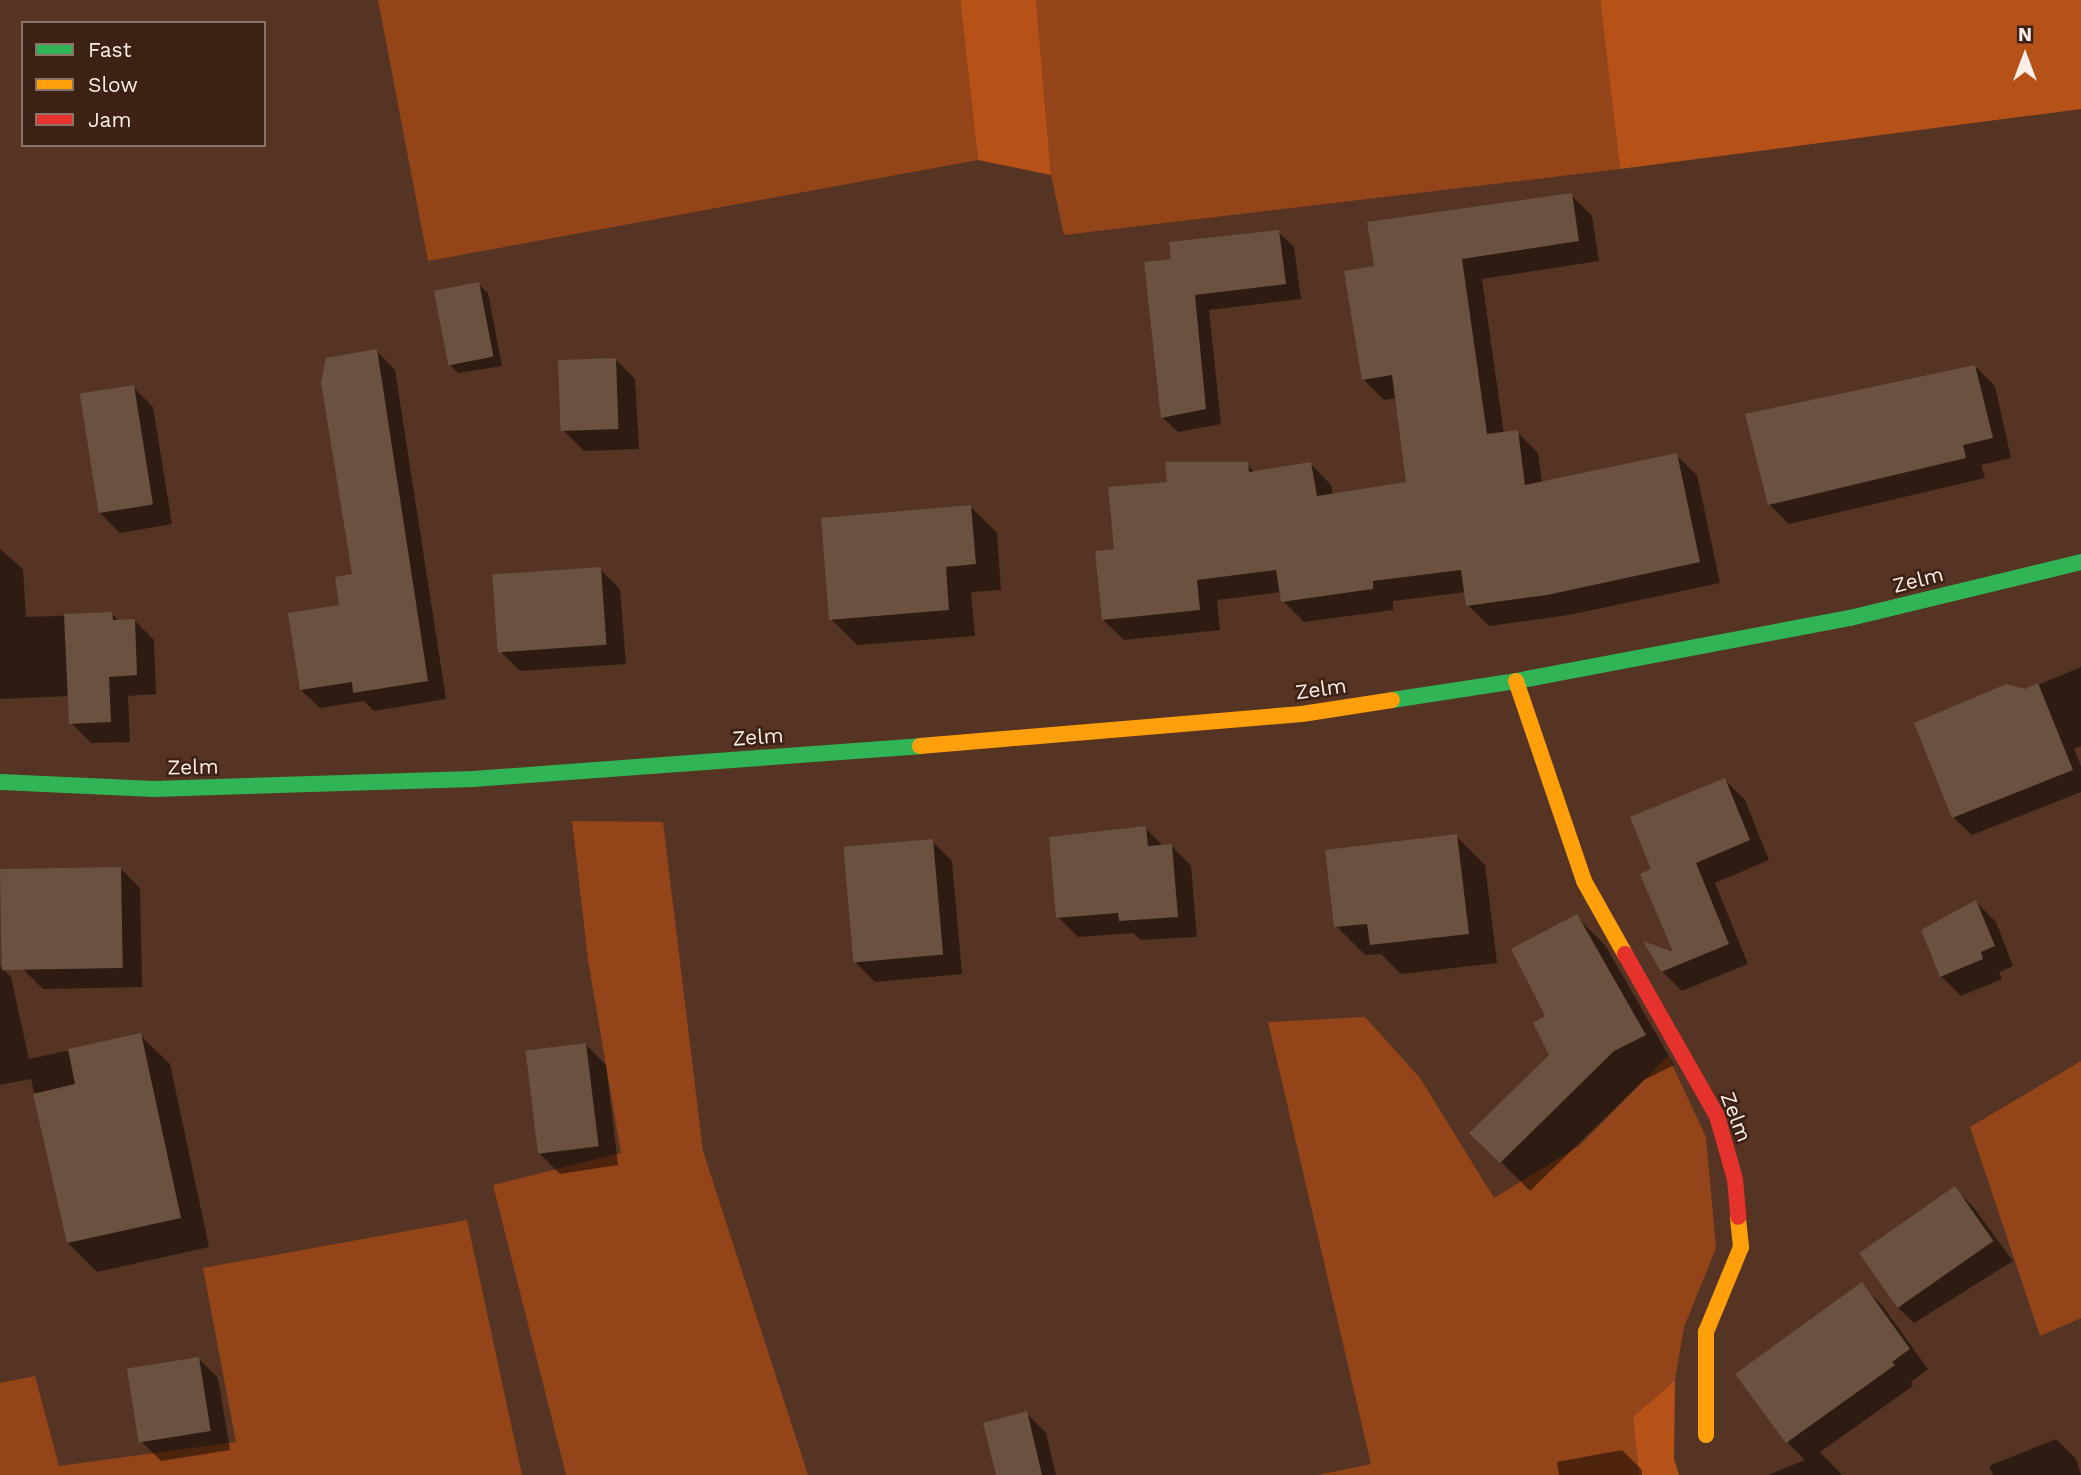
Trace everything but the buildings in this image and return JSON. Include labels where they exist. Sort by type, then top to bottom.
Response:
[{"type":"street","name":"Zelm","points":[[0,782],[154,789],[473,779],[1044,737],[1302,714],[1516,681],[1850,618],[2081,562]]},
{"type":"street","name":"Zelm","points":[[1516,681],[1584,881],[1717,1116],[1735,1179],[1741,1247],[1706,1332],[1706,1435]]},
{"type":"shaded area","points":[[378,0],[960,0],[978,160],[428,261]]},
{"type":"shaded area","points":[[960,0],[1036,0],[1051,175],[978,160]]},
{"type":"shaded area","points":[[1036,0],[1600,0],[1620,169],[1064,235],[1051,175]]},
{"type":"shaded area","points":[[1600,0],[2081,0],[2081,109],[1620,169]]},
{"type":"shaded area","points":[[572,821],[663,822],[703,1151],[808,1475],[566,1475],[493,1185],[621,1153],[588,960]]},
{"type":"shaded area","points":[[1365,1017],[1420,1078],[1494,1198],[1579,1146],[1668,1056],[1706,1137],[1716,1248],[1684,1327],[1675,1380],[1633,1417],[1639,1475],[1318,1475],[1371,1464],[1268,1022]]},
{"type":"shaded area","points":[[2081,1061],[2081,1318],[2040,1336],[1970,1127]]},
{"type":"shaded area","points":[[467,1220],[522,1475],[0,1475],[0,1383],[35,1376],[59,1466],[236,1442],[203,1268]]},
{"type":"shaded area","points":[[1675,1380],[1674,1459],[1679,1475],[1639,1475],[1633,1417]]},
{"type":"traffic: fast","points":[[1392,700],[1516,681],[1850,618],[2081,562]]},
{"type":"traffic: fast","points":[[0,782],[154,789],[473,779],[920,746]]},
{"type":"traffic: slow","points":[[1516,681],[1584,881],[1625,954]]},
{"type":"traffic: slow","points":[[920,746],[1302,714],[1392,700]]},
{"type":"traffic: slow","points":[[1706,1435],[1706,1332],[1741,1247],[1738,1217]]},
{"type":"traffic: jam","points":[[1625,954],[1717,1116],[1735,1179],[1738,1217]]}]
